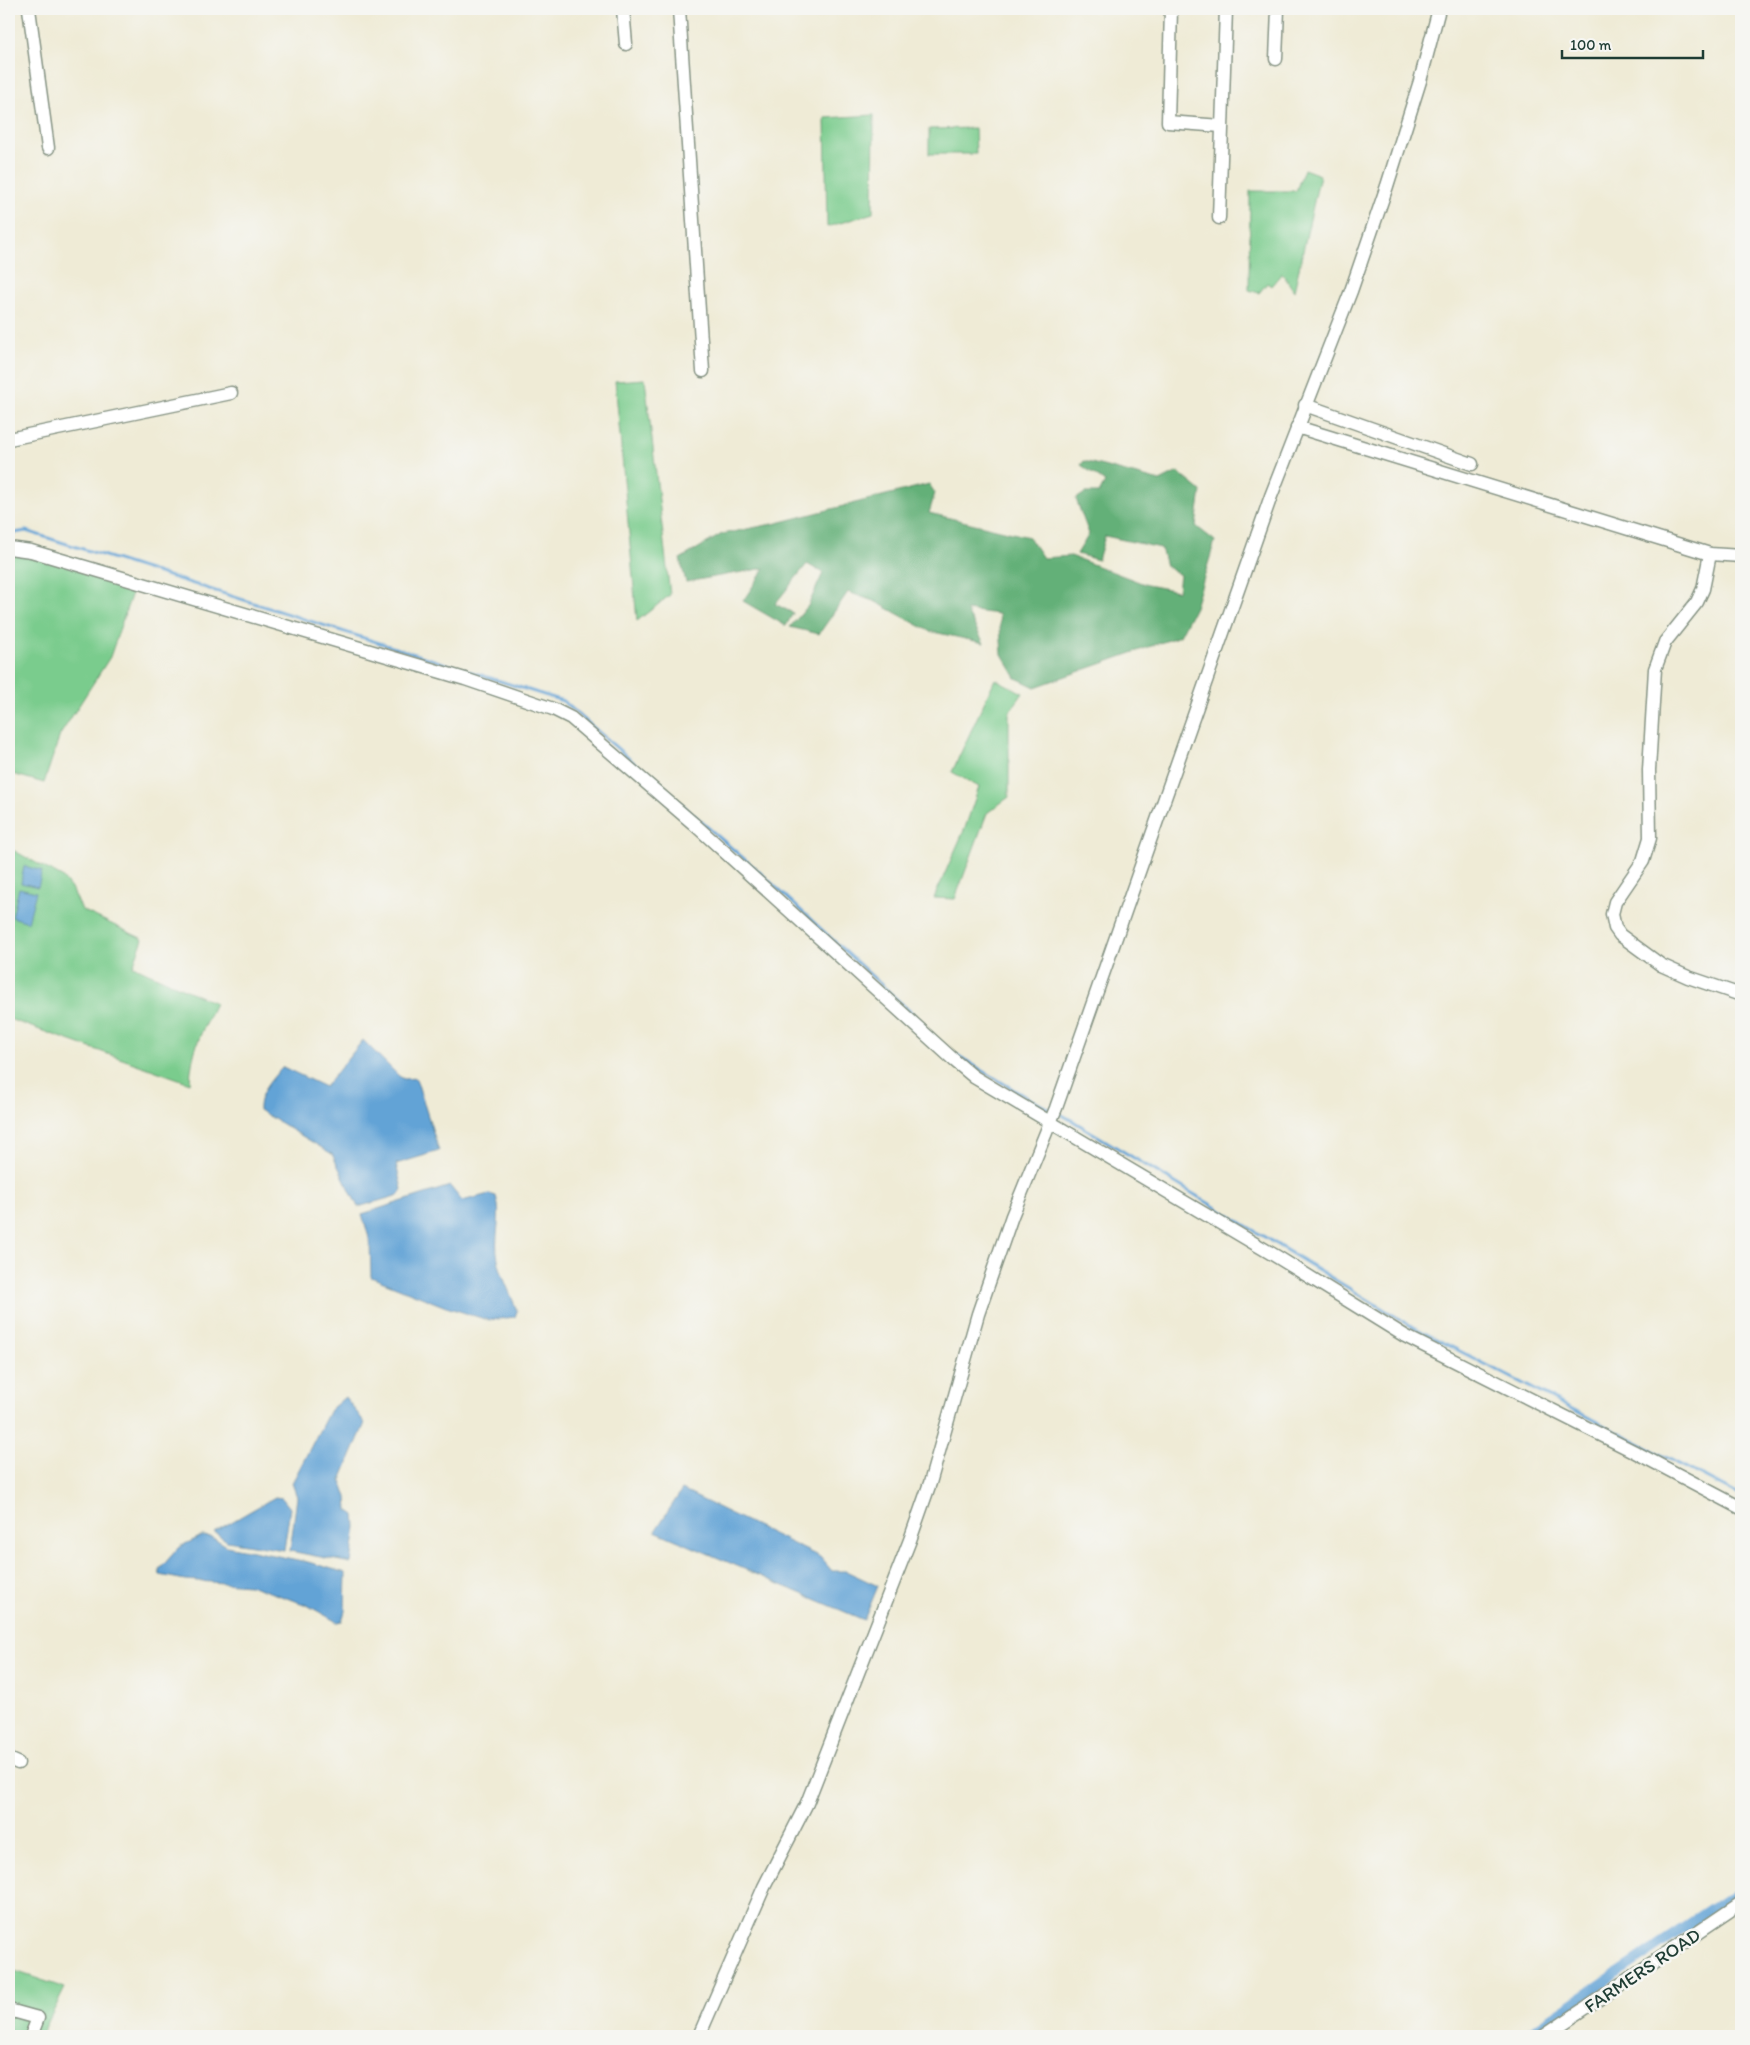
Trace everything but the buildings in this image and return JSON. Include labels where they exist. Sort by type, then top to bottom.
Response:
[{"type":"street","points":[[30,9],[48,148]]},
{"type":"street","points":[[623,9],[626,44]]},
{"type":"street","points":[[679,9],[703,371]]},
{"type":"street","points":[[1171,9],[1168,122],[1221,126]]},
{"type":"street","points":[[1219,218],[1226,9]]},
{"type":"street","points":[[1276,59],[1278,9]]},
{"type":"street","points":[[699,2036],[764,1887],[807,1803],[903,1558],[930,1483],[978,1314],[1012,1216],[1052,1115],[1305,405],[1351,291],[1420,81],[1439,9]]},
{"type":"street","points":[[9,439],[231,393]]},
{"type":"street","points":[[1305,405],[1472,464]]},
{"type":"street","points":[[1297,427],[1710,554],[1741,556]]},
{"type":"street","points":[[9,548],[31,550],[464,679],[553,709],[571,718],[694,824],[955,1061],[974,1076],[1052,1115],[1405,1336],[1635,1452],[1741,1508]]},
{"type":"street","points":[[1710,554],[1703,589],[1697,602],[1665,642],[1655,669],[1649,770],[1650,838],[1643,861],[1615,902],[1612,914],[1615,928],[1620,935],[1661,965],[1741,996]]},
{"type":"street","name":"FARMERS ROAD","points":[[1544,2036],[1741,1904]]},
{"type":"street","points":[[9,2010],[38,2018],[30,2036]]},
{"type":"green space","points":[[874,115],[873,213],[827,227],[825,118]]},
{"type":"green space","points":[[975,128],[976,154],[929,154],[929,129]]},
{"type":"green space","points":[[1304,169],[1320,175],[1294,291],[1282,273],[1271,286],[1267,283],[1259,293],[1249,290],[1250,191],[1296,191]]},
{"type":"green space","points":[[645,379],[670,595],[637,621],[615,381]]},
{"type":"green space","points":[[1084,461],[1160,481],[1178,472],[1201,491],[1196,526],[1215,541],[1195,607],[1180,636],[1035,687],[1016,678],[1002,654],[999,614],[966,610],[984,643],[929,631],[876,602],[848,592],[819,634],[790,627],[808,606],[823,573],[807,564],[775,604],[793,613],[786,626],[743,601],[765,568],[686,582],[680,559],[722,534],[777,523],[929,484],[935,493],[929,513],[1029,537],[1043,558],[1071,556],[1147,585],[1178,591],[1180,575],[1166,566],[1161,548],[1105,536],[1098,560],[1077,554],[1089,534],[1076,499],[1085,493],[1099,493],[1105,482],[1081,465]]},
{"type":"green space","points":[[9,554],[25,555],[57,562],[133,590],[110,657],[60,735],[44,783],[9,773]]},
{"type":"green space","points":[[995,679],[1023,693],[1009,713],[1009,797],[987,813],[955,899],[934,898],[965,828],[979,787],[952,772]]},
{"type":"green space","points":[[9,848],[62,877],[73,891],[82,910],[143,939],[133,966],[215,1003],[195,1051],[190,1083],[9,1019]]},
{"type":"green space","points":[[9,1969],[65,1988],[41,2036],[9,2036]]},
{"type":"water","points":[[24,866],[42,871],[38,887],[21,883]]},
{"type":"water","points":[[19,888],[36,892],[28,922],[12,917]]},
{"type":"water","points":[[363,1040],[399,1076],[404,1079],[416,1078],[439,1151],[396,1164],[402,1189],[399,1195],[358,1207],[332,1154],[259,1110],[259,1104],[270,1082],[283,1067],[325,1087]]},
{"type":"water","points":[[450,1186],[462,1201],[489,1194],[496,1196],[499,1212],[498,1259],[517,1311],[515,1317],[488,1320],[446,1307],[371,1277],[370,1241],[362,1214]]},
{"type":"water","points":[[345,1397],[365,1423],[341,1480],[347,1497],[348,1510],[355,1515],[356,1527],[351,1563],[290,1551],[297,1497],[292,1483],[330,1410]]},
{"type":"water","points":[[682,1490],[820,1557],[832,1571],[846,1571],[878,1586],[864,1620],[655,1531]]},
{"type":"water","points":[[275,1497],[282,1498],[290,1508],[284,1550],[227,1541],[214,1532]]},
{"type":"water","points":[[202,1536],[212,1537],[227,1546],[308,1562],[346,1573],[345,1611],[342,1621],[337,1622],[307,1605],[249,1585],[185,1580],[160,1575],[159,1570],[179,1547]]},
{"type":"waterway","points":[[9,534],[26,531],[563,701],[766,878],[914,1015]]},
{"type":"waterway","points":[[957,1055],[1051,1110]]},
{"type":"waterway","points":[[1057,1112],[1413,1327],[1741,1496]]},
{"type":"waterway","points":[[1524,2036],[1741,1890]]}]
